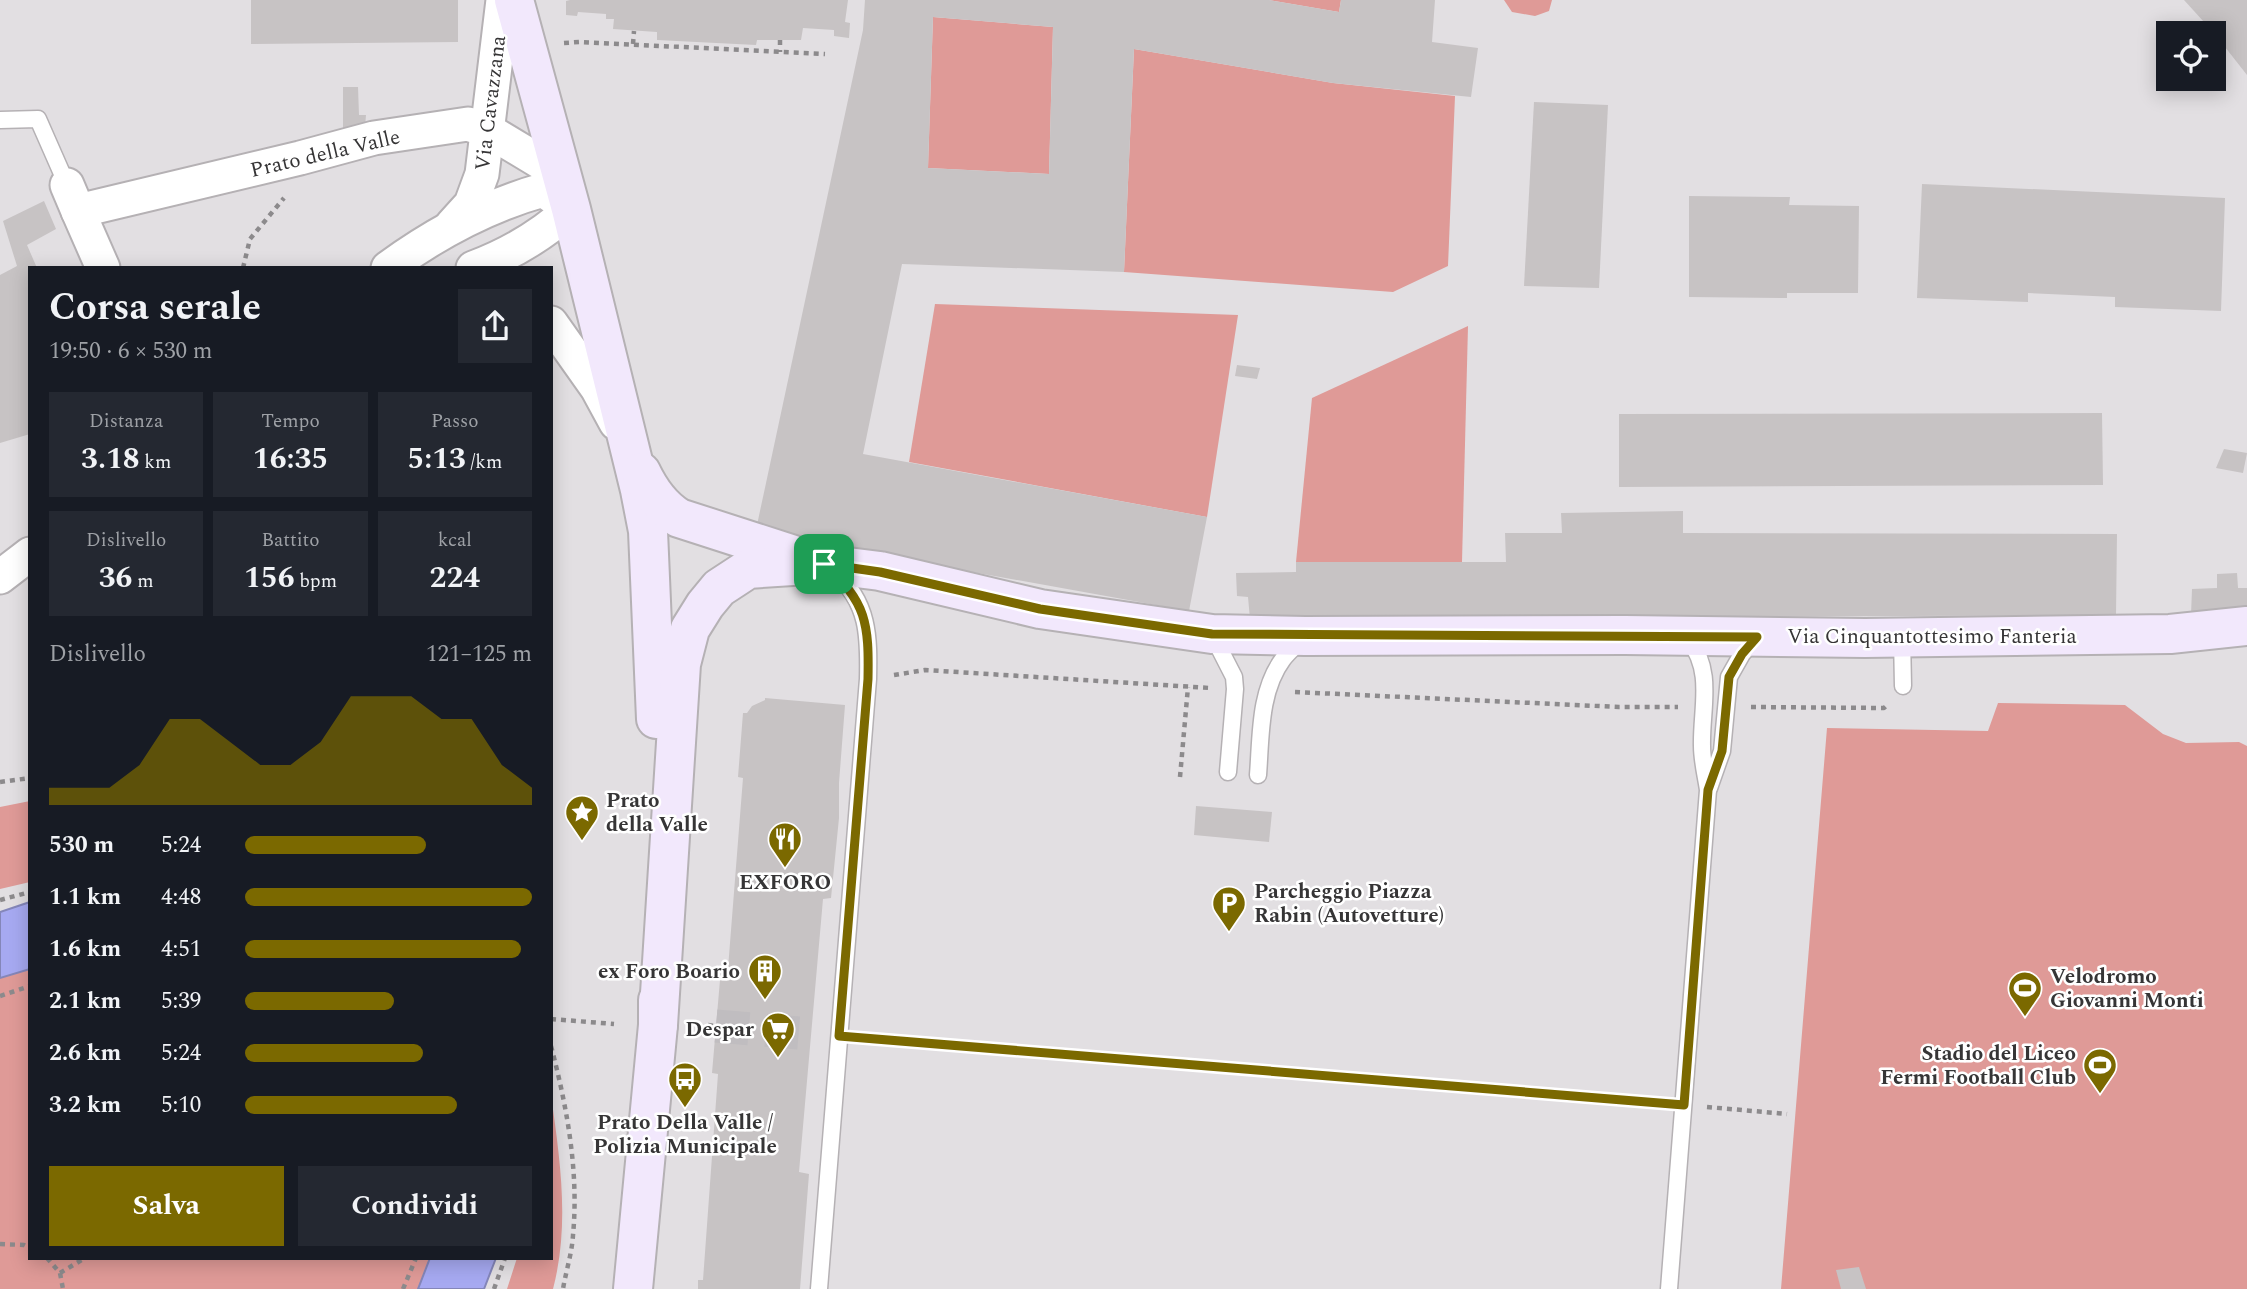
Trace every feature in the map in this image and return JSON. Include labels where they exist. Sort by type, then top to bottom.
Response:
[{"type":"street","name":"Via Cavazzana","points":[[440,234],[463,214],[476,193],[485,160],[503,0]]},
{"type":"street","points":[[514,0],[566,192],[648,531],[658,798],[658,1024],[634,1289]]},
{"type":"street","name":"Prato della Valle","points":[[72,198],[300,158],[374,138],[468,124],[489,131],[566,192]]},
{"type":"street","points":[[391,266],[440,234],[492,208],[543,190],[566,192]]},
{"type":"street","points":[[478,266],[503,257],[535,238],[566,192]]},
{"type":"street","points":[[72,198],[102,266]]},
{"type":"street","points":[[553,326],[597,388],[628,445]]},
{"type":"street","name":"Via Cinquantottesimo Fanteria","points":[[628,445],[648,486],[666,510],[679,518],[750,543],[824,564],[891,574],[1040,609],[1212,634],[1902,637],[2170,634],[2247,626]]},
{"type":"street","points":[[0,577],[28,556]]},
{"type":"street","name":"Via Cinquantottesimo Fanteria","points":[[658,1024],[681,664],[690,629],[719,588],[748,569],[824,564]]},
{"type":"lane","points":[[0,120],[38,120],[72,198]]},
{"type":"lane","points":[[819,1289],[869,644],[863,610],[840,577],[824,564]]},
{"type":"lane","points":[[1212,634],[1234,677],[1228,772]]},
{"type":"lane","points":[[1258,775],[1270,681],[1283,658],[1305,636]]},
{"type":"lane","points":[[1669,1289],[1708,790],[1702,748],[1705,688],[1703,665],[1698,652],[1686,637]]},
{"type":"lane","points":[[1708,790],[1722,751],[1729,677],[1742,654],[1757,637]]},
{"type":"lane","points":[[1902,637],[1903,686]]},
{"type":"path","points":[[633,44],[634,31]]},
{"type":"path","points":[[780,40],[780,52]]},
{"type":"path","points":[[564,43],[825,54]]},
{"type":"path","points":[[243,266],[250,239],[288,194],[300,158]]},
{"type":"path","points":[[868,679],[925,670],[1212,688]]},
{"type":"path","points":[[1180,777],[1188,687]]},
{"type":"path","points":[[1287,692],[1681,707]]},
{"type":"path","points":[[1750,707],[1884,708]]},
{"type":"path","points":[[0,782],[28,778]]},
{"type":"path","points":[[0,900],[28,893]]},
{"type":"path","points":[[0,996],[28,987]]},
{"type":"path","points":[[553,1019],[614,1024]]},
{"type":"path","points":[[708,1025],[716,1026]]},
{"type":"path","points":[[839,1036],[1787,1114]]},
{"type":"path","points":[[553,1053],[566,1102],[573,1182],[573,1236],[563,1289]]},
{"type":"path","points":[[0,1244],[28,1247]]},
{"type":"path","points":[[49,1260],[60,1273],[63,1289]]},
{"type":"path","points":[[60,1273],[82,1260]]},
{"type":"path","points":[[403,1289],[415,1260]]},
{"type":"path","points":[[494,1289],[504,1260]]},
{"type":"shaded area","points":[[1269,0],[1341,0],[1339,12]]},
{"type":"shaded area","points":[[1504,0],[1552,0],[1549,11],[1535,16],[1512,12]]},
{"type":"shaded area","points":[[933,17],[1053,27],[1049,174],[928,168]]},
{"type":"shaded area","points":[[1134,49],[1333,83],[1455,96],[1448,266],[1393,292],[1124,272]]},
{"type":"shaded area","points":[[935,304],[1238,315],[1207,517],[909,462]]},
{"type":"shaded area","points":[[1468,326],[1462,562],[1296,562],[1312,398]]},
{"type":"shaded area","name":"Velodromo Giovanni Monti","points":[[1998,703],[2125,705],[2163,734],[2186,743],[2239,742],[2247,746],[2247,1289],[1781,1289],[1827,728],[1988,731]]},
{"type":"shaded area","points":[[28,801],[28,882],[0,889],[0,807]]},
{"type":"shaded area","points":[[28,970],[28,1260],[429,1260],[418,1289],[0,1289],[0,978]]},
{"type":"shaded area","points":[[553,1111],[560,1168],[562,1216],[553,1289],[507,1289],[516,1260],[553,1260]]},
{"type":"water","points":[[28,903],[28,970],[0,978],[0,912]]},
{"type":"water","points":[[429,1260],[495,1260],[484,1289],[418,1289]]},
{"type":"building","points":[[251,0],[458,0],[458,42],[251,44]]},
{"type":"building","points":[[848,0],[845,22],[850,23],[849,38],[834,36],[834,30],[803,28],[801,40],[757,40],[756,45],[657,40],[657,32],[613,29],[614,19],[606,19],[606,14],[578,12],[577,16],[566,15],[566,1]]},
{"type":"building","points":[[865,0],[1269,0],[1339,12],[1341,0],[1435,0],[1432,42],[1478,48],[1471,97],[1333,83],[1134,49],[1124,272],[902,264],[863,454],[1207,517],[1189,611],[839,548],[757,525],[863,30]],"holes":[[[933,17],[1053,27],[1049,174],[928,168]]]},
{"type":"building","points":[[2184,0],[2247,0],[2247,75],[2226,48],[2226,21],[2203,21]]},
{"type":"building","points":[[343,87],[358,87],[359,115],[366,115],[365,127],[343,132]]},
{"type":"building","points":[[1534,102],[1608,105],[1599,288],[1524,286]]},
{"type":"building","points":[[1922,184],[2225,198],[2221,311],[2115,307],[2115,297],[2028,293],[2028,302],[1917,298]]},
{"type":"building","points":[[1689,196],[1790,197],[1789,205],[1859,206],[1858,293],[1787,293],[1787,298],[1689,297]]},
{"type":"building","points":[[44,201],[56,229],[27,245],[36,266],[28,266],[28,435],[0,443],[0,275],[17,266],[3,221]]},
{"type":"building","points":[[1237,365],[1260,368],[1257,379],[1235,376]]},
{"type":"building","points":[[2102,413],[2103,485],[1619,487],[1619,414]]},
{"type":"building","points":[[2224,449],[2247,453],[2243,473],[2216,468]]},
{"type":"building","points":[[1683,511],[1683,533],[2117,534],[2116,615],[1250,619],[1248,597],[1237,596],[1236,573],[1296,572],[1296,562],[1506,562],[1505,533],[1562,533],[1561,513]]},
{"type":"building","points":[[2237,573],[2238,588],[2247,588],[2247,615],[2191,615],[2192,589],[2217,588],[2217,574]]},
{"type":"building","name":"ex Foro Boario","points":[[765,698],[845,705],[839,818],[831,898],[823,899],[799,1172],[809,1174],[800,1289],[698,1289],[698,1280],[703,1280],[718,1074],[712,1073],[720,980],[727,981],[743,778],[738,777],[743,713],[747,713],[752,706]]},
{"type":"building","points":[[1196,806],[1272,812],[1269,842],[1194,835]]},
{"type":"building","points":[[1859,1267],[1866,1289],[1841,1289],[1836,1270]]},
{"type":"tunnel","points":[[716,1026],[810,1034]]},
{"type":"place","name":"Prato della Valle","points":[[582,842]]},
{"type":"place","name":"EXFORO","points":[[785,869]]},
{"type":"place","name":"Parcheggio Piazza Rabin (Autovetture)","points":[[1229,933]]},
{"type":"place","name":"ex Foro Boario","points":[[765,1001]]},
{"type":"place","name":"Velodromo Giovanni Monti","points":[[2025,1018]]},
{"type":"place","name":"Despar","points":[[778,1059]]},
{"type":"place","name":"Stadio del Liceo Fermi Football Club","points":[[2100,1095]]},
{"type":"place","name":"Prato Della Valle / Polizia Municipale","points":[[685,1109]]},
{"type":"route","points":[[824,564],[925,581],[1040,609],[1212,634],[1757,637],[1742,654],[1729,677],[1722,751],[1708,790],[1684,1105],[839,1036],[869,644],[863,610],[840,577],[824,564]]}]
